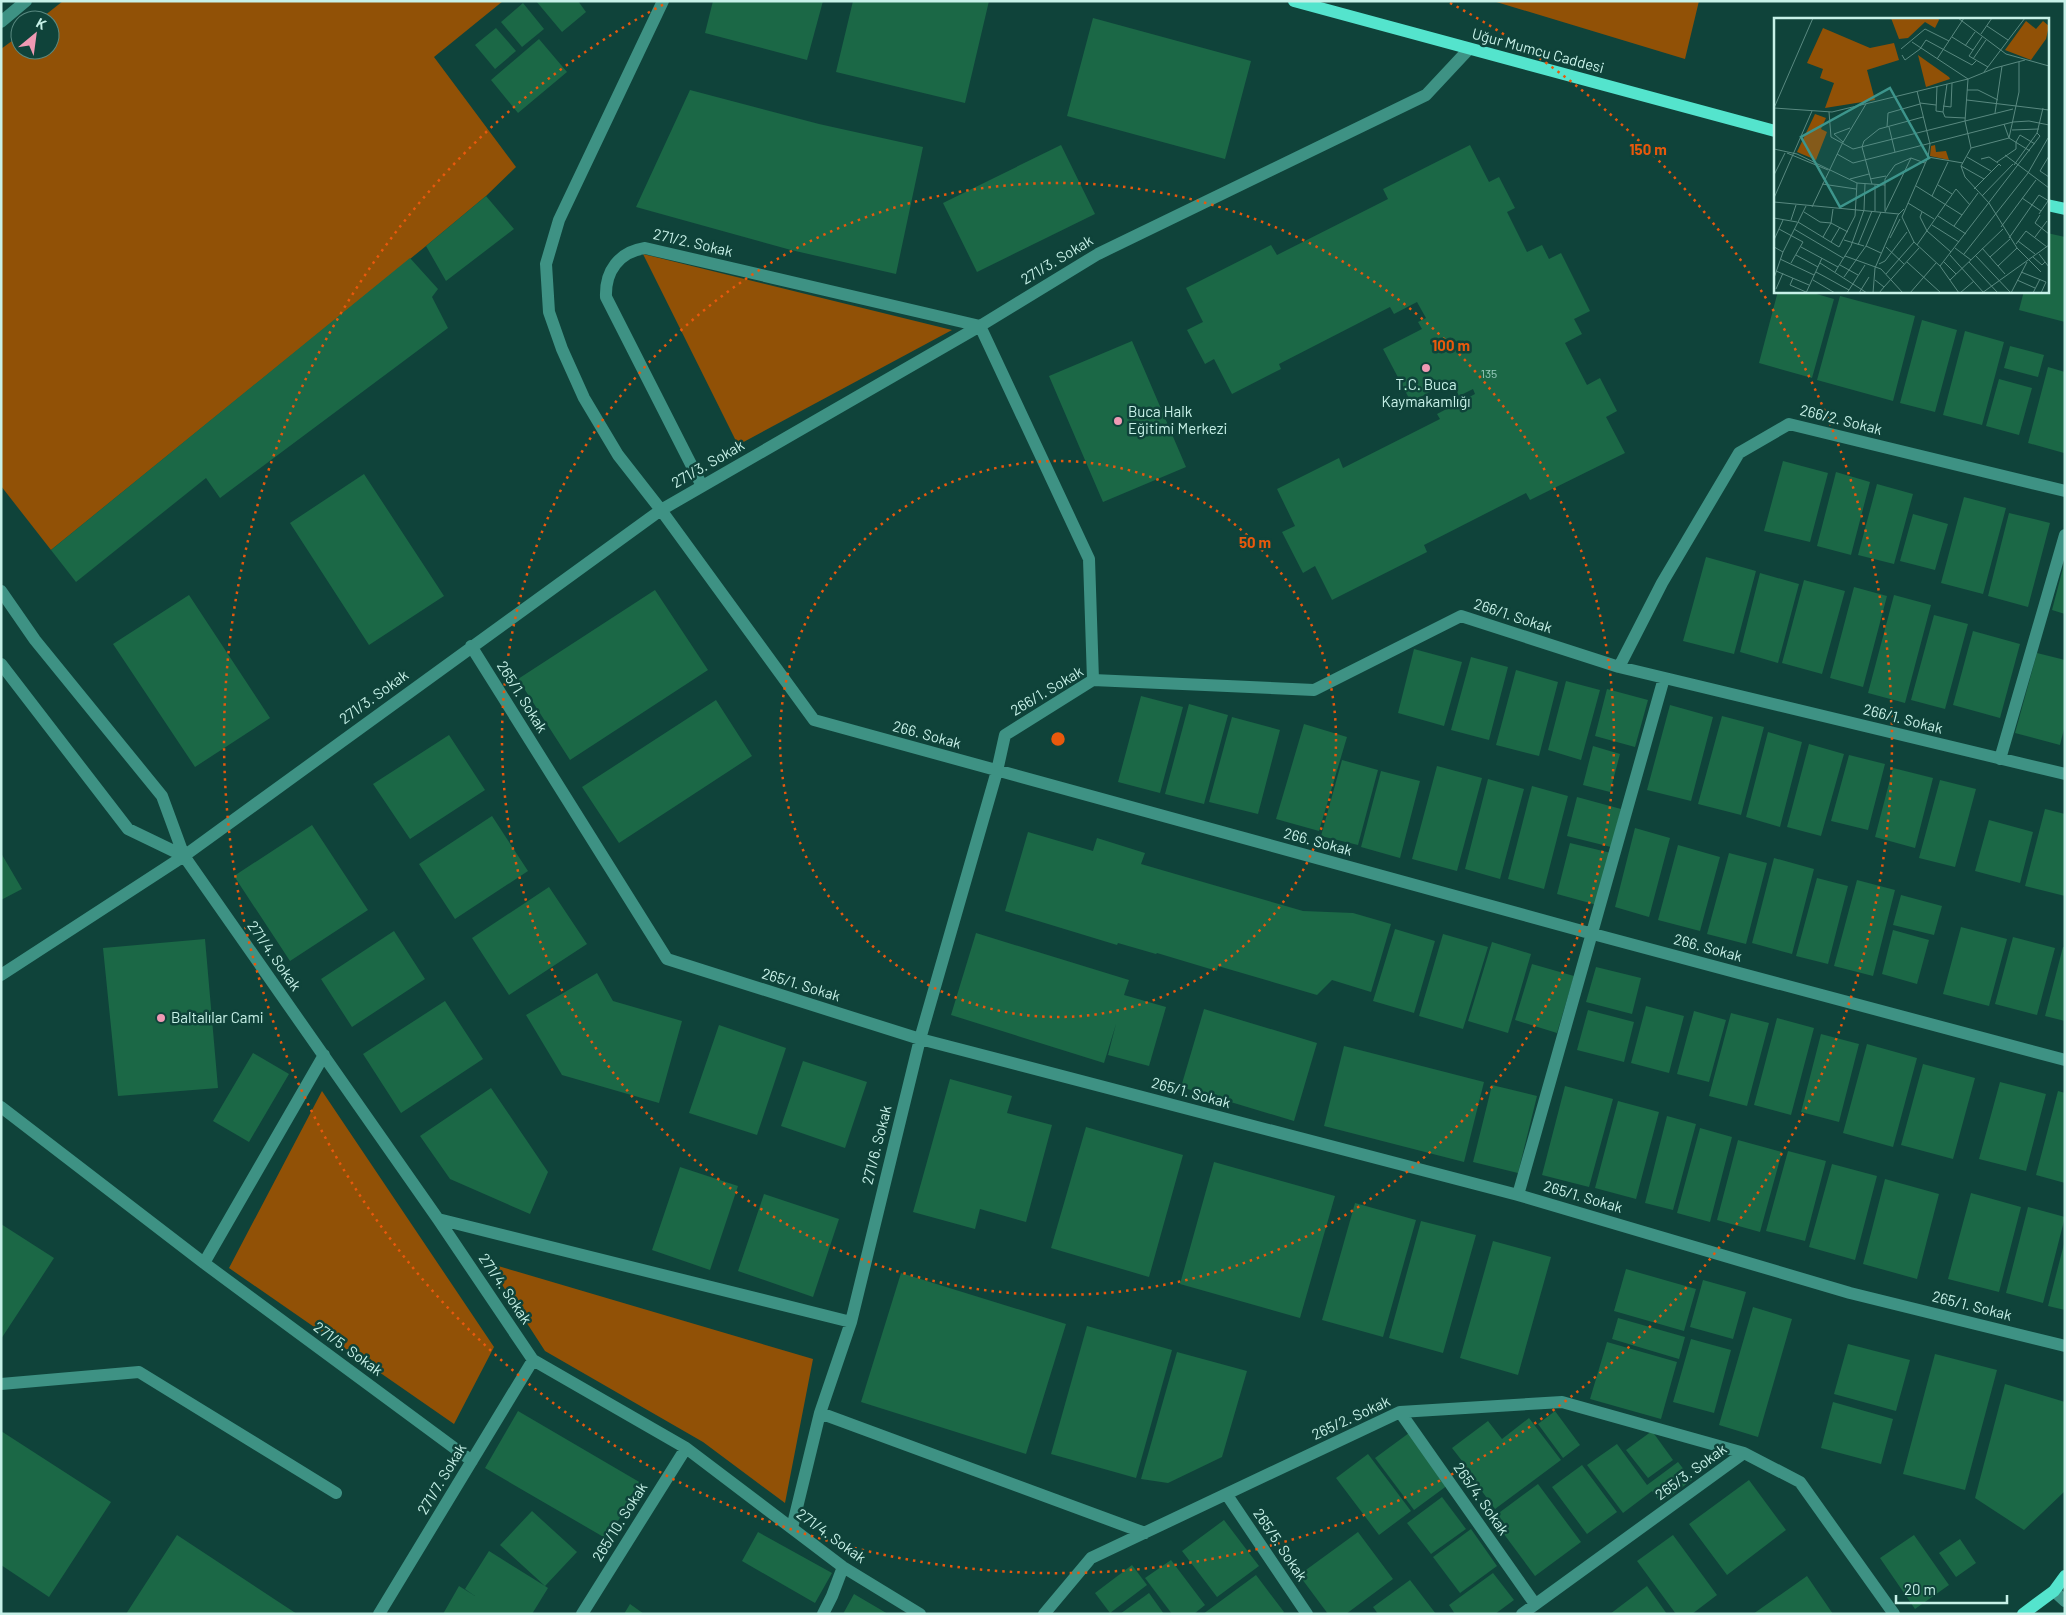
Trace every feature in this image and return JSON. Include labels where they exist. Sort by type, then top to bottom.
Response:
[{"type":"main road","name":"Uğur Mumcu Caddesi","points":[[1294,1],[1774,131]]},
{"type":"main road","points":[[2048,204],[2065,209]]},
{"type":"main road","points":[[2023,1614],[2054,1591],[2065,1576]]},
{"type":"street","points":[[1,22],[26,1]]},
{"type":"street","points":[[661,510],[618,455],[584,398],[562,349],[549,312],[546,264],[559,220],[663,1]]},
{"type":"street","name":"271/3. Sokak","points":[[1,975],[184,856],[661,510],[980,326],[1098,254],[1426,95],[1469,49]]},
{"type":"street","name":"271/2. Sokak","points":[[702,486],[606,297],[609,274],[623,255],[645,248],[980,326]]},
{"type":"street","points":[[980,326],[1089,559],[1093,680]]},
{"type":"street","name":"266/2. Sokak","points":[[1619,667],[1662,583],[1739,452],[1789,424],[2065,490]]},
{"type":"street","name":"266. Sokak","points":[[661,510],[814,720],[1593,934],[2065,1060]]},
{"type":"street","points":[[2000,759],[2065,535]]},
{"type":"street","name":"271/4. Sokak","points":[[1,591],[36,640],[162,796],[184,856],[438,1218],[533,1360],[686,1448],[843,1567],[920,1614]]},
{"type":"street","name":"266/1. Sokak","points":[[997,771],[1005,735],[1093,680],[1314,690],[1461,616],[1619,667],[2065,774]]},
{"type":"street","name":"265/1. Sokak","points":[[471,646],[667,959],[920,1039],[1518,1195],[1850,1292],[2065,1346]]},
{"type":"street","name":"271/4. Sokak","points":[[1,664],[128,829],[184,856]]},
{"type":"street","points":[[1518,1195],[1664,678]]},
{"type":"street","name":"271/6. Sokak","points":[[792,1528],[820,1413],[850,1322],[920,1039],[997,771]]},
{"type":"street","points":[[204,1263],[324,1055]]},
{"type":"street","name":"271/5. Sokak","points":[[1,1107],[204,1263],[472,1461]]},
{"type":"street","points":[[438,1218],[850,1322]]},
{"type":"street","name":"271/7. Sokak","points":[[379,1614],[533,1360]]},
{"type":"street","points":[[1,1384],[139,1372],[336,1493]]},
{"type":"street","name":"265/2. Sokak","points":[[1044,1614],[1091,1558],[1400,1412],[1562,1402],[1744,1453]]},
{"type":"street","name":"265/4. Sokak","points":[[1400,1412],[1535,1604]]},
{"type":"street","points":[[820,1413],[1145,1533]]},
{"type":"street","name":"265/10. Sokak","points":[[582,1614],[686,1448]]},
{"type":"street","name":"265/3. Sokak","points":[[1522,1614],[1744,1453],[1800,1482],[1894,1614]]},
{"type":"street","name":"265/5. Sokak","points":[[1227,1495],[1307,1614]]},
{"type":"street","points":[[823,1614],[843,1567]]},
{"type":"street","points":[[2054,1591],[2065,1601]]},
{"type":"shaded area","points":[[63,1],[503,1],[434,57],[516,167],[486,196],[426,246],[51,550],[1,486],[1,49],[10,42],[10,60],[60,60],[60,10],[52,10]]},
{"type":"shaded area","points":[[1493,1],[1699,1],[1685,59]]},
{"type":"shaded area","points":[[643,254],[952,330],[738,445]]},
{"type":"shaded area","points":[[322,1091],[494,1347],[454,1424],[229,1268]]},
{"type":"shaded area","points":[[488,1263],[813,1359],[785,1503],[703,1442],[545,1351]]},
{"type":"building","points":[[536,1],[578,1],[586,12],[562,32]]},
{"type":"building","points":[[713,1],[823,1],[807,60],[705,33]]},
{"type":"building","points":[[853,1],[989,1],[965,103],[836,72]]},
{"type":"building","points":[[523,3],[544,29],[522,47],[501,22]]},
{"type":"building","points":[[1093,18],[1251,61],[1225,159],[1067,116]]},
{"type":"building","points":[[496,28],[516,51],[495,69],[475,45]]},
{"type":"building","points":[[539,39],[567,72],[518,113],[491,80]]},
{"type":"building","points":[[690,90],[819,124],[923,147],[896,274],[791,250],[636,207]]},
{"type":"building","points":[[1061,145],[1095,214],[977,272],[943,203]]},
{"type":"building","name":"T.C. Buca Kaymakamlığı","points":[[1470,145],[1489,182],[1499,177],[1515,208],[1507,212],[1527,252],[1542,245],[1549,259],[1561,253],[1590,311],[1574,319],[1582,334],[1565,343],[1587,385],[1600,378],[1617,411],[1606,417],[1625,453],[1530,500],[1526,493],[1424,545],[1427,552],[1332,600],[1315,566],[1303,573],[1282,532],[1295,526],[1277,489],[1339,458],[1343,468],[1440,419],[1437,414],[1475,394],[1473,389],[1459,396],[1454,385],[1450,387],[1447,383],[1411,402],[1383,349],[1422,329],[1418,322],[1426,318],[1417,302],[1394,314],[1390,307],[1279,364],[1281,369],[1232,394],[1214,359],[1205,364],[1187,330],[1203,322],[1186,288],[1271,245],[1277,255],[1388,199],[1383,189]]},
{"type":"building","points":[[486,196],[514,229],[446,281],[426,246]]},
{"type":"building","points":[[2048,233],[2065,237],[2065,322],[2019,310],[2024,292],[2048,292]]},
{"type":"building","points":[[410,258],[438,289],[432,297],[448,328],[220,498],[206,478],[76,582],[51,550]]},
{"type":"building","points":[[1778,292],[1810,292],[1834,299],[1812,378],[1759,363]]},
{"type":"building","points":[[1840,296],[1915,316],[1893,401],[1817,380]]},
{"type":"building","points":[[1922,320],[1957,330],[1935,412],[1900,403]]},
{"type":"building","points":[[1965,331],[2004,342],[1982,425],[1943,415]]},
{"type":"building","name":"Buca Halk Eğitimi Merkezi","points":[[1132,341],[1186,467],[1103,502],[1049,376]]},
{"type":"building","points":[[2010,346],[2044,355],[2038,377],[2004,368]]},
{"type":"building","points":[[2048,367],[2065,372],[2064,453],[2028,443]]},
{"type":"building","points":[[1999,379],[2032,388],[2019,435],[1986,426]]},
{"type":"building","points":[[1783,461],[1828,473],[1810,542],[1764,531]]},
{"type":"building","points":[[1836,472],[1870,482],[1851,555],[1817,546]]},
{"type":"building","points":[[364,474],[444,596],[369,645],[290,523]]},
{"type":"building","points":[[1877,484],[1913,494],[1894,564],[1858,555]]},
{"type":"building","points":[[1964,497],[2006,508],[1983,594],[1941,583]]},
{"type":"building","points":[[2009,513],[2050,523],[2028,607],[1988,596]]},
{"type":"building","points":[[1913,514],[1948,524],[1935,570],[1900,561]]},
{"type":"building","points":[[1706,557],[1756,571],[1734,654],[1683,641]]},
{"type":"building","points":[[2065,564],[2065,614],[2052,610]]},
{"type":"building","points":[[1760,573],[1799,584],[1778,663],[1740,652]]},
{"type":"building","points":[[1804,580],[1845,591],[1822,674],[1782,663]]},
{"type":"building","points":[[1854,587],[1887,596],[1863,687],[1830,678]]},
{"type":"building","points":[[655,590],[708,670],[570,760],[518,679]]},
{"type":"building","points":[[189,595],[270,718],[195,767],[113,644]]},
{"type":"building","points":[[1894,595],[1931,605],[1905,703],[1868,693]]},
{"type":"building","points":[[1934,615],[1968,624],[1945,709],[1911,700]]},
{"type":"building","points":[[1973,631],[2020,644],[2000,718],[1953,705]]},
{"type":"building","points":[[1414,649],[1462,662],[1444,726],[1398,713]]},
{"type":"building","points":[[2037,653],[2065,660],[2065,725],[2060,745],[2015,733]]},
{"type":"building","points":[[1471,657],[1508,667],[1489,740],[1451,730]]},
{"type":"building","points":[[1516,670],[1558,682],[1539,756],[1496,745]]},
{"type":"building","points":[[1566,681],[1600,690],[1581,760],[1548,750]]},
{"type":"building","points":[[1607,689],[1648,700],[1635,747],[1595,736]]},
{"type":"building","points":[[1141,696],[1183,707],[1160,793],[1118,782]]},
{"type":"building","points":[[716,700],[752,756],[619,843],[582,787]]},
{"type":"building","points":[[1189,704],[1228,715],[1204,804],[1165,794]]},
{"type":"building","points":[[1670,705],[1713,717],[1691,801],[1647,790]]},
{"type":"building","points":[[1722,716],[1764,727],[1741,815],[1698,804]]},
{"type":"building","points":[[1232,717],[1280,730],[1258,814],[1209,802]]},
{"type":"building","points":[[1304,724],[1347,737],[1319,831],[1276,819]]},
{"type":"building","points":[[1768,732],[1802,742],[1780,827],[1746,817]]},
{"type":"building","points":[[449,735],[485,790],[410,839],[373,784]]},
{"type":"building","points":[[1809,744],[1844,754],[1821,836],[1787,827]]},
{"type":"building","points":[[1593,746],[1620,754],[1610,792],[1583,785]]},
{"type":"building","points":[[1849,755],[1885,764],[1868,830],[1831,821]]},
{"type":"building","points":[[1342,760],[1378,770],[1358,845],[1321,836]]},
{"type":"building","points":[[1437,766],[1482,778],[1457,871],[1412,859]]},
{"type":"building","points":[[1893,768],[1933,778],[1915,848],[1875,837]]},
{"type":"building","points":[[1381,771],[1420,781],[1400,858],[1361,847]]},
{"type":"building","points":[[1488,779],[1524,789],[1500,879],[1465,869]]},
{"type":"building","points":[[1940,780],[1976,789],[1955,867],[1919,858]]},
{"type":"building","points":[[1532,786],[1568,796],[1544,889],[1508,879]]},
{"type":"building","points":[[1577,797],[1621,809],[1611,847],[1567,836]]},
{"type":"building","points":[[2045,809],[2065,814],[2065,896],[2025,886]]},
{"type":"building","points":[[492,816],[528,871],[455,919],[419,864]]},
{"type":"building","points":[[1989,820],[2033,832],[2020,883],[1975,871]]},
{"type":"building","points":[[312,825],[368,910],[290,961],[234,876]]},
{"type":"building","points":[[1635,828],[1670,838],[1649,917],[1615,907]]},
{"type":"building","points":[[1028,832],[1093,851],[1097,838],[1145,853],[1141,864],[1303,911],[1353,913],[1391,924],[1371,992],[1332,980],[1317,995],[1218,966],[1217,971],[1157,953],[1118,943],[1117,945],[1005,911]]},
{"type":"building","points":[[1570,843],[1611,853],[1597,905],[1557,894]]},
{"type":"building","points":[[1678,845],[1720,857],[1700,931],[1658,920]]},
{"type":"building","points":[[1,853],[22,889],[1,900]]},
{"type":"building","points":[[1729,853],[1767,863],[1746,944],[1707,934]]},
{"type":"building","points":[[1774,858],[1814,869],[1792,954],[1752,943]]},
{"type":"building","points":[[1817,878],[1848,886],[1828,964],[1796,956]]},
{"type":"building","points":[[1857,880],[1895,890],[1873,976],[1834,966]]},
{"type":"building","points":[[549,887],[587,944],[509,995],[472,938]]},
{"type":"building","points":[[1901,895],[1942,906],[1934,935],[1893,925]]},
{"type":"building","points":[[1961,927],[2007,939],[1989,1006],[1943,994]]},
{"type":"building","points":[[1395,929],[1435,941],[1414,1013],[1373,1001]]},
{"type":"building","points":[[1893,930],[1929,940],[1917,984],[1882,974]]},
{"type":"building","points":[[394,931],[425,979],[352,1027],[321,979]]},
{"type":"building","points":[[976,933],[1129,980],[1124,995],[1166,1007],[1149,1066],[1108,1055],[1116,1024],[1104,1063],[951,1015]]},
{"type":"building","points":[[1443,934],[1488,947],[1463,1029],[1419,1016]]},
{"type":"building","points":[[2013,937],[2055,948],[2037,1015],[1995,1004]]},
{"type":"building","name":"Baltalılar Cami","points":[[205,939],[218,1088],[118,1096],[103,948]]},
{"type":"building","points":[[1492,942],[1531,954],[1508,1033],[1468,1021]]},
{"type":"building","points":[[2063,947],[2065,947],[2065,1021],[2045,1016]]},
{"type":"building","points":[[1532,964],[1574,976],[1557,1033],[1515,1020]]},
{"type":"building","points":[[1596,967],[1641,978],[1632,1014],[1586,1002]]},
{"type":"building","points":[[597,973],[613,1001],[682,1021],[659,1103],[562,1075],[526,1015]]},
{"type":"building","points":[[445,1001],[483,1059],[401,1113],[363,1054]]},
{"type":"building","points":[[1646,1006],[1684,1016],[1669,1073],[1631,1063]]},
{"type":"building","points":[[1204,1009],[1317,1043],[1294,1121],[1181,1087]]},
{"type":"building","points":[[1588,1010],[1634,1022],[1624,1062],[1577,1050]]},
{"type":"building","points":[[1694,1011],[1726,1020],[1709,1082],[1677,1074]]},
{"type":"building","points":[[1731,1013],[1769,1023],[1747,1106],[1709,1096]]},
{"type":"building","points":[[1777,1018],[1814,1028],[1791,1115],[1754,1105]]},
{"type":"building","points":[[719,1025],[786,1048],[757,1135],[689,1113]]},
{"type":"building","points":[[1821,1034],[1859,1044],[1839,1122],[1801,1112]]},
{"type":"building","points":[[1867,1044],[1917,1058],[1893,1147],[1843,1133]]},
{"type":"building","points":[[1344,1046],[1484,1082],[1464,1162],[1324,1126]]},
{"type":"building","points":[[253,1053],[289,1074],[249,1142],[213,1121]]},
{"type":"building","points":[[803,1061],[867,1082],[845,1148],[781,1126]]},
{"type":"building","points":[[1923,1064],[1975,1078],[1953,1159],[1901,1145]]},
{"type":"building","points":[[950,1079],[1012,1096],[1007,1113],[1052,1125],[1026,1222],[980,1209],[975,1229],[913,1212]]},
{"type":"building","points":[[2000,1082],[2046,1094],[2026,1171],[1979,1159]]},
{"type":"building","points":[[1492,1085],[1537,1096],[1518,1173],[1473,1162]]},
{"type":"building","points":[[1565,1086],[1613,1099],[1589,1187],[1542,1175]]},
{"type":"building","points":[[491,1088],[548,1172],[530,1214],[450,1179],[420,1136]]},
{"type":"building","points":[[2058,1091],[2065,1093],[2065,1183],[2036,1175]]},
{"type":"building","points":[[1618,1101],[1659,1112],[1636,1199],[1595,1188]]},
{"type":"building","points":[[1667,1116],[1696,1124],[1673,1210],[1645,1203]]},
{"type":"building","points":[[1086,1127],[1183,1155],[1149,1277],[1051,1248]]},
{"type":"building","points":[[1700,1128],[1732,1137],[1710,1222],[1677,1213]]},
{"type":"building","points":[[1738,1140],[1782,1152],[1760,1232],[1717,1220]]},
{"type":"building","points":[[1788,1151],[1826,1161],[1805,1241],[1766,1231]]},
{"type":"building","points":[[1214,1162],[1335,1196],[1300,1318],[1180,1284]]},
{"type":"building","points":[[1832,1164],[1877,1176],[1855,1260],[1809,1247]]},
{"type":"building","points":[[680,1167],[738,1186],[710,1270],[652,1250]]},
{"type":"building","points":[[1885,1179],[1939,1194],[1917,1279],[1863,1264]]},
{"type":"building","points":[[1971,1193],[2021,1207],[1999,1292],[1948,1279]]},
{"type":"building","points":[[764,1194],[839,1219],[813,1297],[738,1271]]},
{"type":"building","points":[[1355,1203],[1416,1220],[1383,1337],[1322,1320]]},
{"type":"building","points":[[2028,1207],[2065,1217],[2043,1303],[2006,1293]]},
{"type":"building","points":[[1421,1221],[1476,1235],[1443,1353],[1389,1338]]},
{"type":"building","points":[[1,1224],[54,1258],[1,1339]]},
{"type":"building","points":[[1493,1241],[1551,1257],[1518,1375],[1460,1358]]},
{"type":"building","points":[[2065,1245],[2065,1310],[2048,1306]]},
{"type":"building","points":[[1626,1269],[1696,1289],[1684,1331],[1614,1311]]},
{"type":"building","points":[[901,1273],[1066,1324],[1026,1454],[861,1402]]},
{"type":"building","points":[[1703,1280],[1746,1292],[1733,1339],[1690,1327]]},
{"type":"building","points":[[1753,1307],[1792,1319],[1758,1437],[1719,1425]]},
{"type":"building","points":[[1618,1318],[1685,1337],[1679,1359],[1612,1339]]},
{"type":"building","points":[[1087,1326],[1172,1350],[1136,1478],[1051,1454]]},
{"type":"building","points":[[1691,1339],[1731,1350],[1714,1413],[1673,1402]]},
{"type":"building","points":[[1607,1342],[1677,1362],[1661,1419],[1590,1399]]},
{"type":"building","points":[[1848,1344],[1910,1360],[1896,1411],[1834,1394]]},
{"type":"building","points":[[1177,1352],[1247,1371],[1222,1457],[1168,1483],[1141,1479]]},
{"type":"building","points":[[1935,1354],[1997,1370],[1965,1490],[1903,1474]]},
{"type":"building","points":[[2005,1384],[2065,1402],[2065,1491],[2024,1530],[1975,1498]]},
{"type":"building","points":[[1833,1402],[1893,1419],[1881,1464],[1821,1448]]},
{"type":"building","points":[[518,1411],[641,1483],[607,1539],[485,1468]]},
{"type":"building","points":[[1555,1411],[1580,1445],[1563,1458],[1538,1424]]},
{"type":"building","points":[[1529,1418],[1561,1460],[1495,1509],[1452,1448],[1488,1421],[1502,1439]]},
{"type":"building","points":[[1,1431],[111,1502],[49,1597],[1,1565]]},
{"type":"building","points":[[1652,1431],[1673,1460],[1648,1478],[1626,1450]]},
{"type":"building","points":[[1409,1433],[1448,1485],[1414,1510],[1375,1458]]},
{"type":"building","points":[[1617,1444],[1647,1485],[1678,1462],[1692,1480],[1661,1503],[1652,1491],[1623,1513],[1587,1465]]},
{"type":"building","points":[[1368,1454],[1411,1511],[1379,1535],[1336,1478]]},
{"type":"building","points":[[1582,1465],[1617,1512],[1587,1534],[1552,1487]]},
{"type":"building","points":[[1749,1480],[1786,1530],[1727,1575],[1689,1524]]},
{"type":"building","points":[[1538,1484],[1581,1542],[1535,1576],[1492,1518]]},
{"type":"building","points":[[1442,1497],[1466,1529],[1431,1554],[1407,1523]]},
{"type":"building","points":[[532,1511],[577,1552],[545,1586],[500,1545]]},
{"type":"building","points":[[1224,1520],[1259,1566],[1217,1597],[1182,1551]]},
{"type":"building","points":[[1471,1529],[1497,1566],[1460,1593],[1433,1557]]},
{"type":"building","points":[[758,1532],[832,1573],[815,1603],[742,1561]]},
{"type":"building","points":[[1358,1532],[1393,1579],[1346,1614],[1328,1614],[1299,1575]]},
{"type":"building","points":[[177,1535],[297,1614],[126,1614]]},
{"type":"building","points":[[1673,1535],[1717,1595],[1692,1614],[1676,1614],[1637,1561]]},
{"type":"building","points":[[1914,1535],[1949,1585],[1915,1609],[1880,1558]]},
{"type":"building","points":[[1960,1539],[1976,1563],[1956,1577],[1939,1553]]},
{"type":"building","points":[[489,1551],[548,1588],[532,1614],[443,1614],[459,1586],[475,1596],[465,1589]]},
{"type":"building","points":[[1171,1560],[1205,1605],[1194,1614],[1172,1614],[1145,1578]]},
{"type":"building","points":[[1132,1565],[1147,1585],[1110,1613],[1095,1593]]},
{"type":"building","points":[[1493,1573],[1514,1600],[1495,1614],[1455,1614],[1449,1605]]},
{"type":"building","points":[[1256,1575],[1284,1612],[1282,1614],[1203,1614]]},
{"type":"building","points":[[1807,1576],[1833,1614],[1753,1614]]},
{"type":"building","points":[[1410,1580],[1436,1614],[1378,1614],[1373,1607]]},
{"type":"building","points":[[1647,1586],[1667,1614],[1610,1614]]},
{"type":"building","points":[[1149,1593],[1164,1614],[1120,1614]]},
{"type":"building","points":[[854,1594],[888,1614],[843,1614]]},
{"type":"building","points":[[630,1604],[644,1614],[624,1614]]},
{"type":"place","name":"T.C. Buca Kaymakamlığı","points":[[1426,368]]},
{"type":"place","name":"Buca Halk Eğitimi Merkezi","points":[[1118,421]]},
{"type":"place","name":"Baltalılar Cami","points":[[161,1018]]}]
